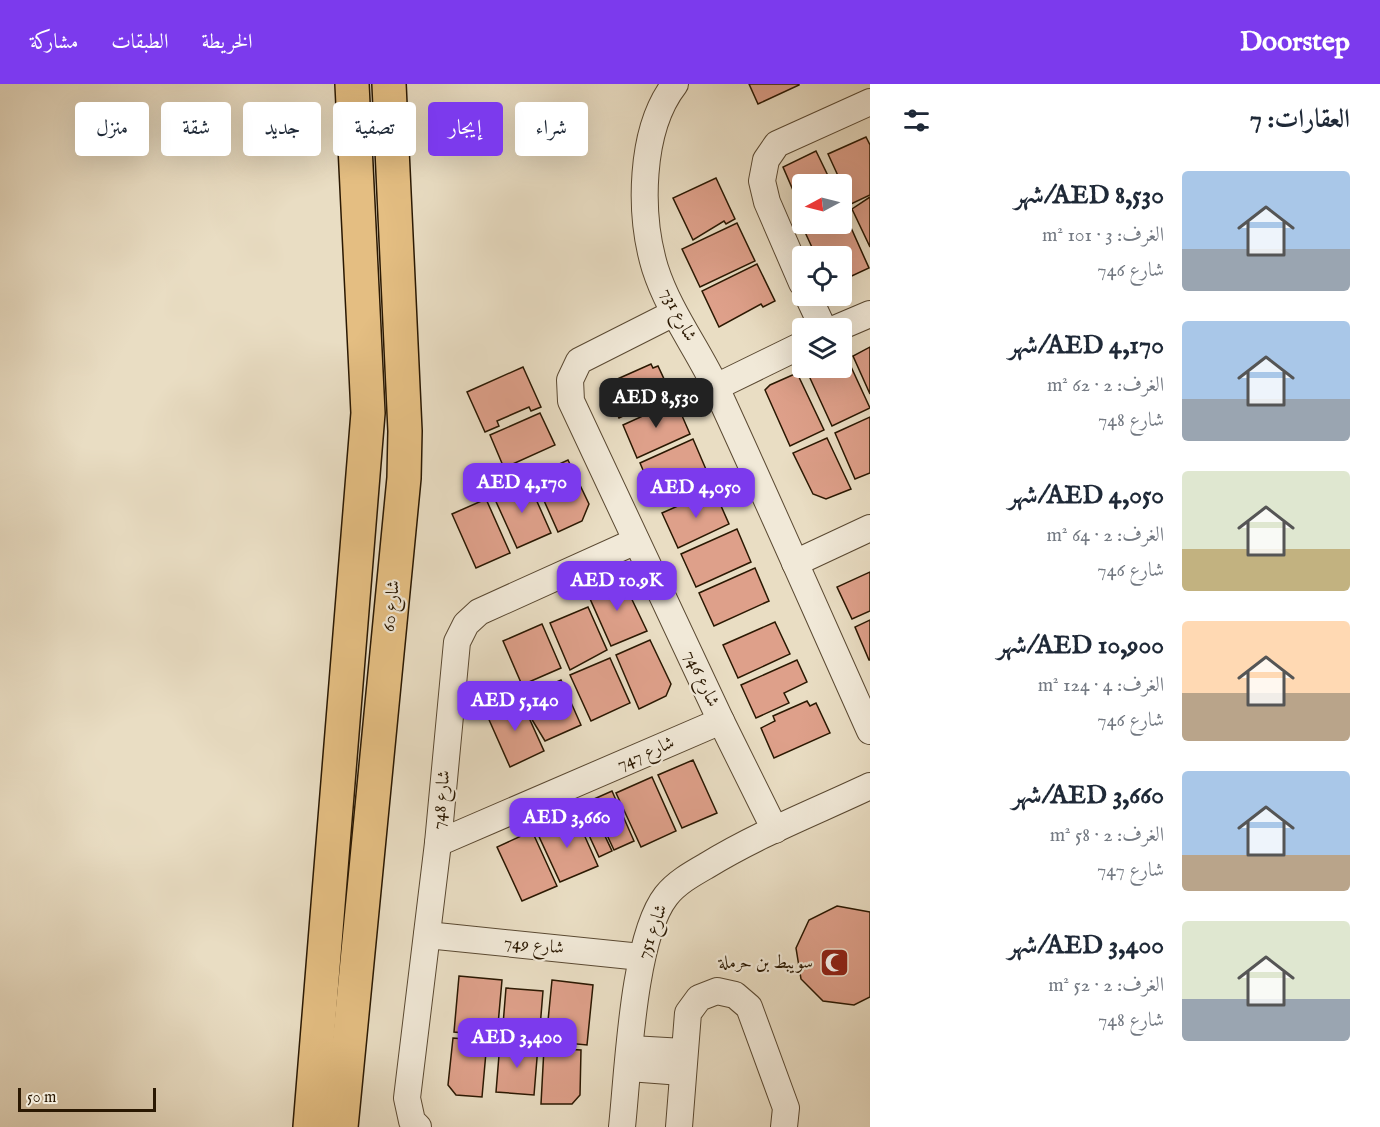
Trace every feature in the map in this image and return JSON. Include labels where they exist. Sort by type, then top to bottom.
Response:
[{"type":"main road","name":"شارع 60","points":[[310,1127],[368,425],[352,84]]},
{"type":"main road","name":"شارع 60","points":[[341,1127],[404,478],[405,430],[389,84]]},
{"type":"street","name":"شارع 731","points":[[675,84],[660,108],[654,130],[643,200],[656,268],[674,313],[716,387],[870,731]]},
{"type":"street","points":[[792,260],[766,202],[762,181],[766,160],[777,144],[870,102]]},
{"type":"street","name":"شارع 746","points":[[674,313],[579,362],[570,381],[571,401],[721,722],[776,830]]},
{"type":"street","points":[[852,322],[870,314]]},
{"type":"street","points":[[716,387],[792,350]]},
{"type":"street","points":[[795,563],[870,528]]},
{"type":"street","name":"شارع 748","points":[[418,1127],[412,1121],[407,1098],[438,843],[457,642],[466,624],[479,612],[636,541]]},
{"type":"street","name":"شارع 747","points":[[438,843],[721,722]]},
{"type":"street","name":"شارع 751","points":[[622,1127],[641,957],[657,912],[666,896],[680,883],[720,858],[870,786]]},
{"type":"street","name":"شارع 749","points":[[427,935],[641,957]]},
{"type":"street","points":[[679,1127],[687,1013],[699,998],[717,992],[726,992],[742,1000],[749,1007],[786,1108],[784,1127]]},
{"type":"street","points":[[630,1058],[683,1062]]},
{"type":"building","points":[[749,84],[799,84],[799,85],[758,104]]},
{"type":"building","points":[[866,137],[870,145],[870,195],[852,204],[852,174],[837,174],[828,154]]},
{"type":"building","points":[[816,151],[827,174],[792,174],[792,188],[783,167]]},
{"type":"building","points":[[716,178],[735,219],[726,224],[724,221],[693,240],[673,198]]},
{"type":"building","points":[[870,197],[870,247],[852,209]]},
{"type":"building","points":[[737,223],[755,261],[700,287],[682,249]]},
{"type":"building","points":[[852,230],[869,268],[852,276],[852,246],[811,246],[806,234],[852,234]]},
{"type":"building","points":[[757,264],[775,301],[763,307],[761,304],[719,327],[702,291]]},
{"type":"building","points":[[870,347],[870,394],[853,356]]},
{"type":"building","points":[[651,364],[653,368],[658,366],[671,394],[619,418],[604,385]]},
{"type":"building","points":[[523,367],[541,407],[531,411],[529,407],[497,421],[499,426],[485,432],[467,392]]},
{"type":"building","points":[[852,369],[870,408],[832,426],[810,378],[852,378]]},
{"type":"building","points":[[792,375],[792,378],[799,378],[824,430],[790,446],[765,390],[770,385]]},
{"type":"building","points":[[676,402],[690,434],[637,458],[623,425],[643,416],[641,412],[659,404],[662,408]]},
{"type":"building","points":[[540,413],[555,445],[504,468],[490,435]]},
{"type":"building","points":[[870,417],[870,473],[855,479],[835,433]]},
{"type":"building","points":[[827,438],[851,489],[826,499],[813,494],[793,453]]},
{"type":"building","points":[[693,439],[708,474],[655,498],[640,463]]},
{"type":"building","points":[[568,460],[589,504],[582,521],[558,532],[533,476]]},
{"type":"building","points":[[527,479],[551,533],[517,548],[493,495]]},
{"type":"building","points":[[714,490],[729,524],[678,548],[662,513]]},
{"type":"building","points":[[486,499],[510,553],[476,568],[452,514]]},
{"type":"building","points":[[737,529],[751,562],[696,587],[681,554]]},
{"type":"building","points":[[755,568],[769,601],[714,626],[699,593]]},
{"type":"building","points":[[870,572],[870,611],[852,619],[837,587]]},
{"type":"building","points":[[611,581],[626,587],[647,631],[611,646],[587,592]]},
{"type":"building","points":[[588,607],[607,650],[570,670],[550,623]]},
{"type":"building","points":[[870,620],[870,660],[869,660],[855,627]]},
{"type":"building","points":[[775,622],[790,654],[738,678],[723,645]]},
{"type":"building","points":[[542,624],[561,668],[522,685],[503,641]]},
{"type":"building","points":[[650,640],[671,684],[666,696],[639,709],[616,655]]},
{"type":"building","points":[[610,658],[630,703],[591,721],[570,675]]},
{"type":"building","points":[[797,660],[807,682],[784,693],[789,703],[756,718],[741,685]]},
{"type":"building","points":[[561,680],[581,725],[545,741],[531,718],[534,716],[525,696]]},
{"type":"building","points":[[520,698],[544,751],[510,767],[486,713]]},
{"type":"building","points":[[807,701],[810,706],[816,703],[830,733],[774,758],[761,728],[775,721],[773,716]]},
{"type":"building","points":[[693,760],[717,813],[682,828],[658,775]]},
{"type":"building","points":[[652,777],[676,831],[641,847],[616,793]]},
{"type":"building","points":[[612,791],[634,841],[614,850],[607,835],[605,836],[612,851],[599,857],[576,807]]},
{"type":"building","points":[[567,816],[571,825],[578,821],[598,866],[560,882],[536,830]]},
{"type":"building","points":[[532,831],[557,886],[522,901],[497,847]]},
{"type":"building","name":"سويبط بن حرملة","points":[[837,906],[870,912],[870,997],[854,1005],[823,1001],[801,979],[796,948],[809,920]]},
{"type":"building","points":[[459,976],[502,980],[497,1036],[454,1032]]},
{"type":"building","points":[[552,980],[593,985],[587,1045],[546,1041]]},
{"type":"building","points":[[506,988],[543,991],[539,1040],[502,1037]]},
{"type":"building","points":[[453,1038],[487,1041],[482,1097],[456,1095],[448,1085]]},
{"type":"building","points":[[500,1043],[538,1046],[534,1095],[496,1092]]},
{"type":"building","points":[[544,1048],[581,1050],[580,1095],[572,1104],[541,1104]]},
{"type":"place","name":"سويبط بن حرملة","points":[[834,963]]}]
